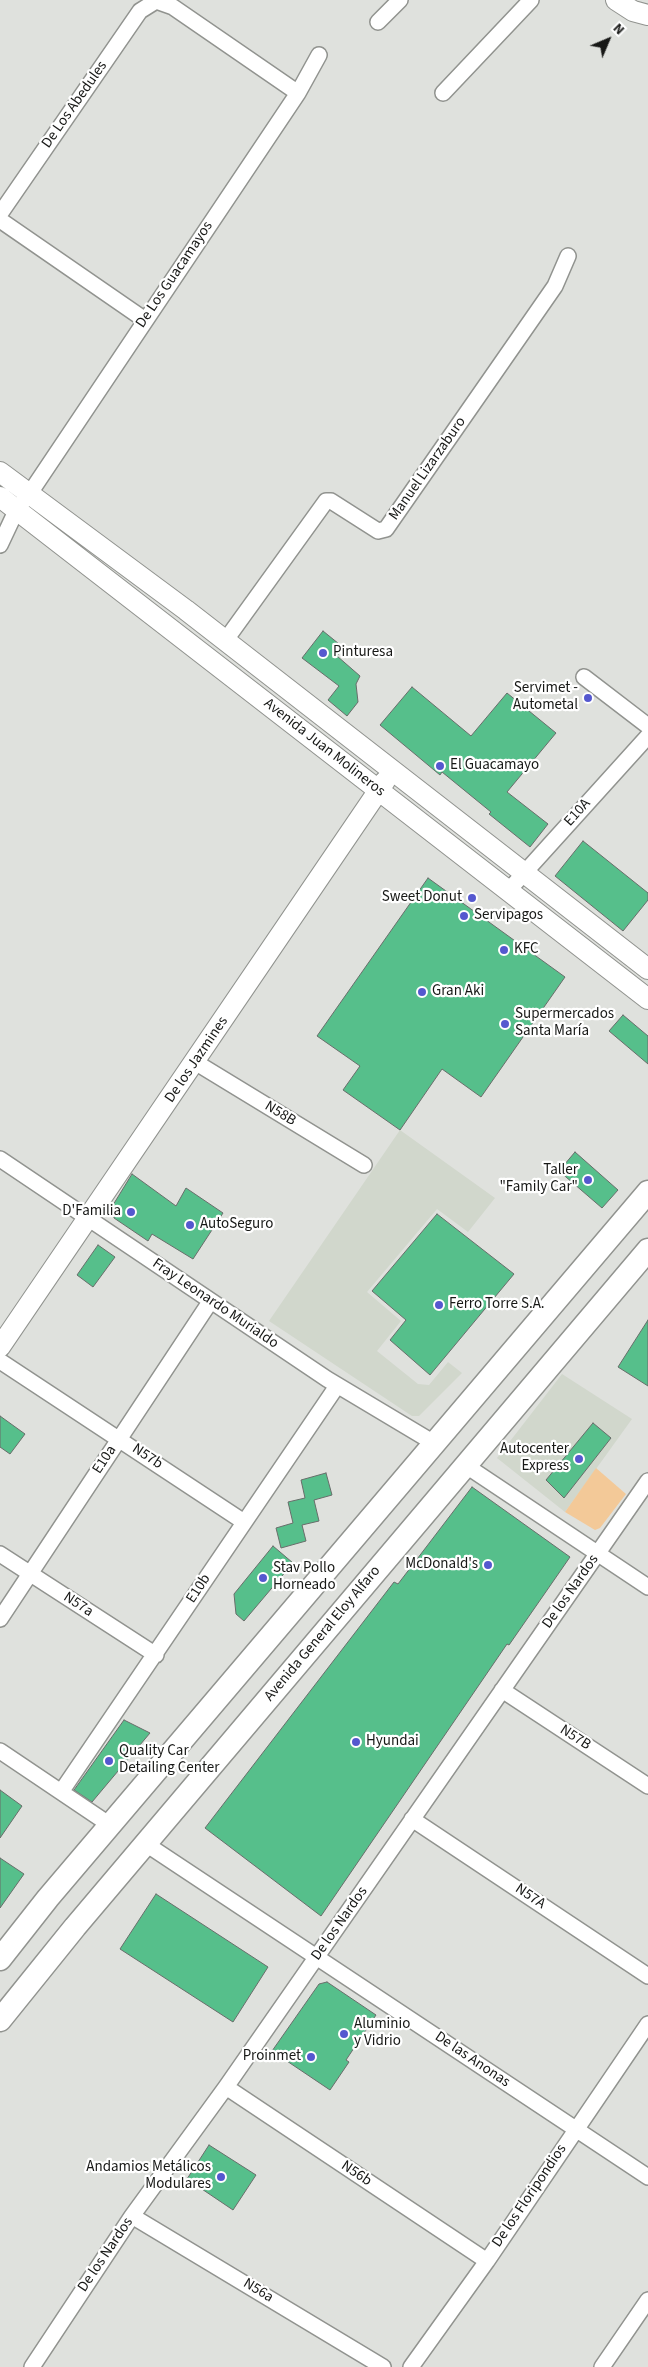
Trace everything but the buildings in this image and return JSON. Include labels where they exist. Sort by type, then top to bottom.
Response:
[{"type":"main road","points":[[0,1959],[48,1898],[648,1192]]},
{"type":"main road","name":"Avenida General Eloy Alfaro","points":[[0,2020],[75,1926],[648,1250]]},
{"type":"street","points":[[378,22],[400,0]]},
{"type":"street","points":[[443,93],[531,0]]},
{"type":"street","points":[[616,0],[633,11],[648,15]]},
{"type":"street","points":[[156,1],[173,6],[298,93]]},
{"type":"street","name":"De Los Abedules","points":[[0,214],[140,11],[156,1]]},
{"type":"street","name":"De Los Guacamayos","points":[[0,545],[17,509],[30,493],[298,93],[319,56]]},
{"type":"street","points":[[0,220],[145,320]]},
{"type":"street","name":"Manuel Lizarzaburo","points":[[225,641],[326,500],[331,500],[378,531],[386,529],[555,286],[568,256]]},
{"type":"street","name":"Avenida Juan Molineros","points":[[0,472],[225,641],[648,969]]},
{"type":"street","name":"Avenida Juan Molineros","points":[[0,497],[648,999]]},
{"type":"street","points":[[584,677],[648,726]]},
{"type":"street","name":"E10A","points":[[508,891],[648,736]]},
{"type":"street","name":"De los Jazmines","points":[[0,1347],[392,771]]},
{"type":"street","name":"N58B","points":[[195,1062],[364,1165]]},
{"type":"street","name":"Fray Leonardo Murialdo","points":[[0,1158],[210,1302],[337,1386],[434,1443]]},
{"type":"street","name":"E10a","points":[[0,1619],[31,1575],[119,1438],[210,1302]]},
{"type":"street","name":"N57b","points":[[0,1360],[244,1522]]},
{"type":"street","name":"E10b","points":[[61,1792],[156,1655],[337,1386]]},
{"type":"street","points":[[465,1465],[648,1587]]},
{"type":"street","name":"De los Nardos","points":[[32,2367],[132,2216],[226,2087],[648,1481]]},
{"type":"street","name":"N57a","points":[[0,1554],[156,1655]]},
{"type":"street","name":"N57B","points":[[502,1690],[648,1786]]},
{"type":"street","points":[[0,1751],[110,1825]]},
{"type":"street","name":"N57A","points":[[412,1819],[648,1976]]},
{"type":"street","name":"De las Anonas","points":[[146,1844],[648,2177]]},
{"type":"street","name":"De los Floripondios","points":[[411,2367],[487,2261],[648,2024]]},
{"type":"street","name":"N56b","points":[[226,2087],[487,2261]]},
{"type":"street","name":"N56a","points":[[132,2216],[383,2367]]},
{"type":"street","points":[[602,2367],[648,2300]]},
{"type":"shaded area","points":[[400,1130],[495,1198],[468,1232],[437,1209],[367,1292],[401,1321],[377,1351],[418,1384],[429,1385],[448,1362],[462,1373],[419,1416],[412,1416],[269,1321]]},
{"type":"shaded area","points":[[562,1374],[632,1419],[565,1512],[497,1458]]},
{"type":"shaded area","points":[[596,1468],[626,1494],[600,1528],[595,1530],[565,1512]]},
{"type":"place","name":"Pinturesa","points":[[323,653]]},
{"type":"place","name":"Servimet - Autometal","points":[[588,698]]},
{"type":"place","name":"El Guacamayo","points":[[440,766]]},
{"type":"place","name":"Sweet Donut","points":[[472,898]]},
{"type":"place","name":"Servipagos","points":[[464,916]]},
{"type":"place","name":"KFC","points":[[504,950]]},
{"type":"place","name":"Gran Aki","points":[[422,992]]},
{"type":"place","name":"Supermercados Santa María","points":[[505,1024]]},
{"type":"place","name":"Taller \"Family Car\"","points":[[588,1180]]},
{"type":"place","name":"D'Familia","points":[[131,1212]]},
{"type":"place","name":"AutoSeguro","points":[[190,1225]]},
{"type":"place","name":"Ferro Torre S.A.","points":[[439,1305]]},
{"type":"place","name":"Autocenter Express","points":[[579,1459]]},
{"type":"place","name":"McDonald's","points":[[488,1565]]},
{"type":"place","name":"Stav Pollo Horneado","points":[[263,1578]]},
{"type":"place","name":"Hyundai","points":[[356,1742]]},
{"type":"place","name":"Quality Car Detailing Center","points":[[109,1761]]},
{"type":"place","name":"Aluminio y Vidrio","points":[[344,2034]]},
{"type":"place","name":"Proinmet","points":[[311,2057]]},
{"type":"place","name":"Andamios Metálicos Modulares","points":[[221,2177]]}]
